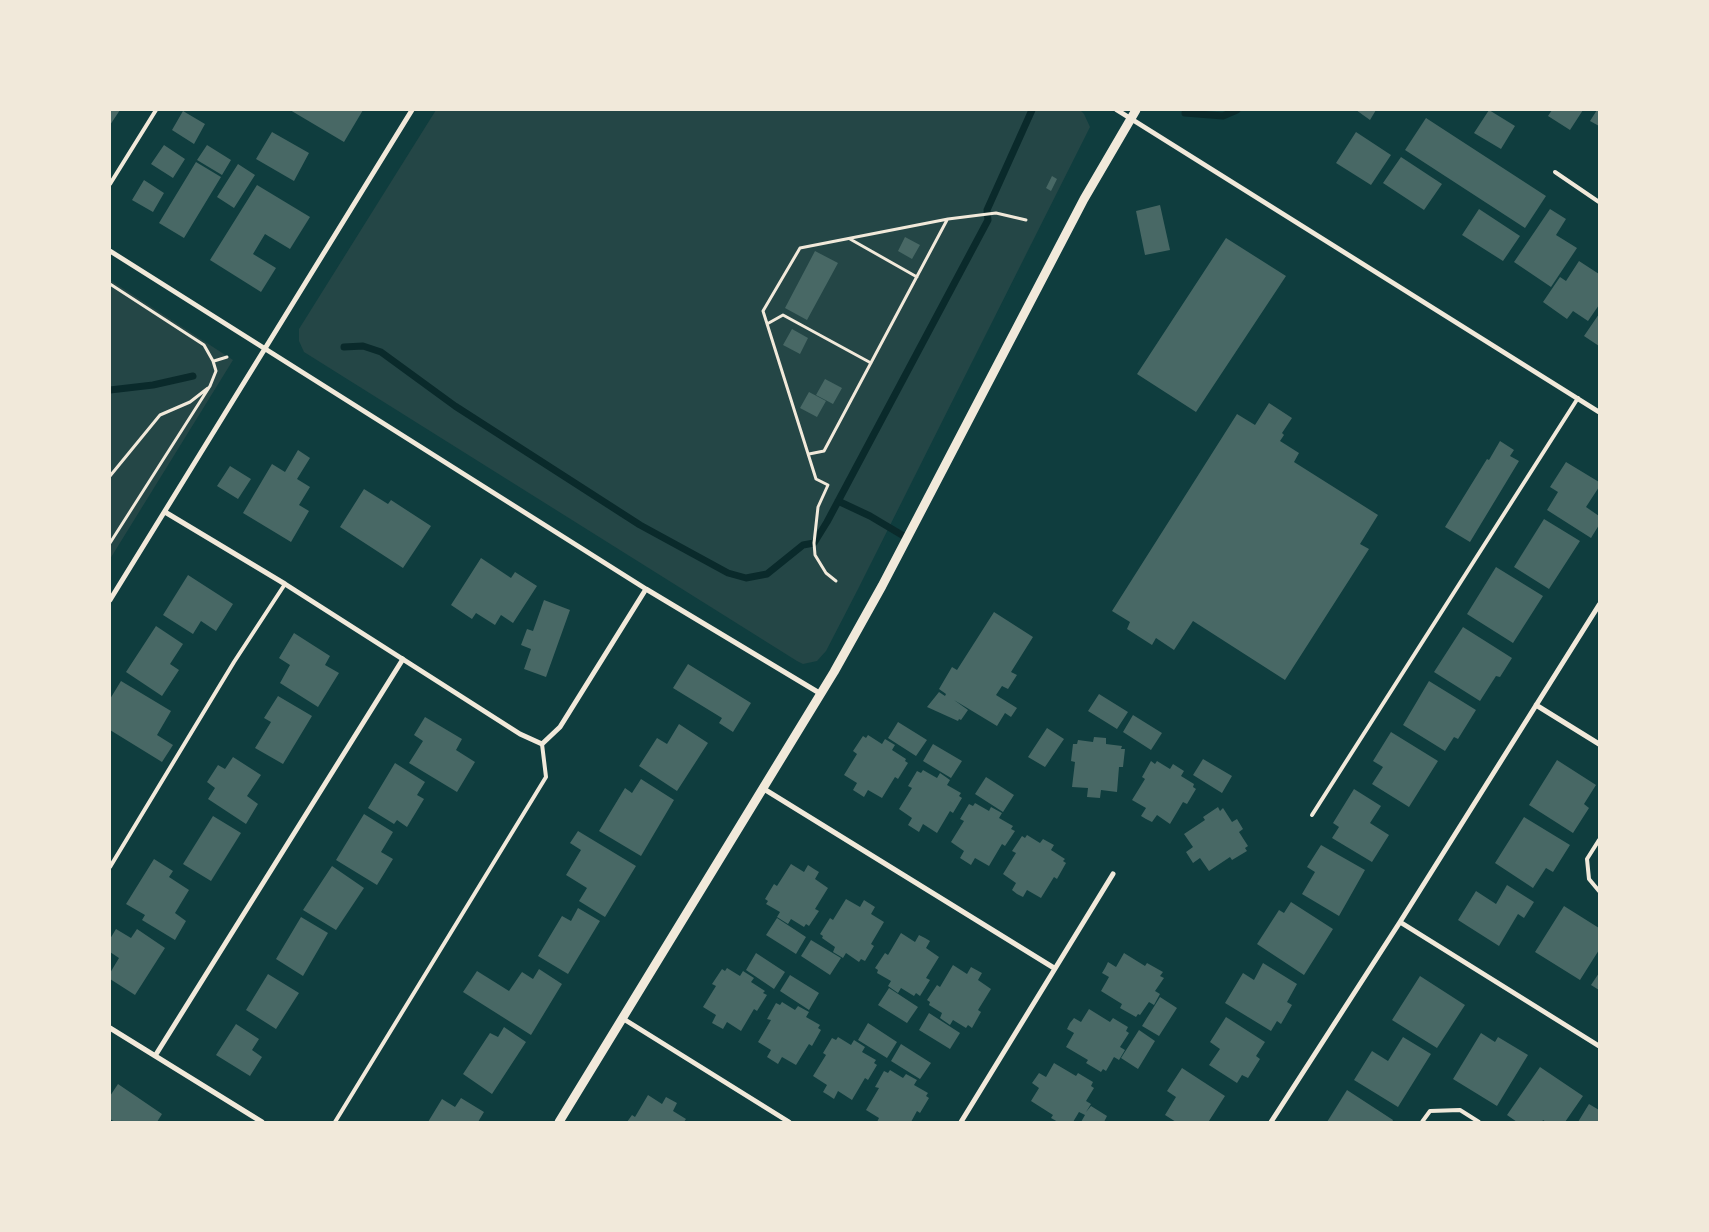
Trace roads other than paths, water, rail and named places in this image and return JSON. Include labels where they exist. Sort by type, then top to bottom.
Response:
[{"type":"street","points":[[110,600],[412,110]]},
{"type":"street","points":[[1117,110],[1599,412]]},
{"type":"street","points":[[559,1122],[821,694],[882,586],[1084,199],[1136,110]]},
{"type":"street","points":[[110,251],[462,471],[646,589],[821,694]]},
{"type":"street","points":[[165,512],[285,584],[520,734],[542,744],[560,727],[646,589]]},
{"type":"street","points":[[1271,1122],[1400,922],[1599,605]]},
{"type":"street","points":[[155,1056],[403,659]]},
{"type":"street","points":[[1536,705],[1599,744]]},
{"type":"street","points":[[764,789],[1054,968]]},
{"type":"street","points":[[961,1122],[1113,874]]},
{"type":"street","points":[[1400,922],[1599,1046]]},
{"type":"street","points":[[622,1018],[789,1122]]},
{"type":"street","points":[[110,1028],[262,1122]]},
{"type":"lane","points":[[110,184],[156,110]]},
{"type":"lane","points":[[1555,172],[1599,202]]},
{"type":"lane","points":[[1312,815],[1578,398]]},
{"type":"lane","points":[[110,866],[234,662],[285,584]]},
{"type":"lane","points":[[335,1122],[546,777],[542,744]]},
{"type":"lane","points":[[1599,840],[1587,858],[1589,879],[1599,891]]},
{"type":"lane","points":[[1422,1122],[1430,1111],[1460,1110],[1480,1122]]},
{"type":"waterway","points":[[344,347],[363,346],[381,352],[455,406],[640,525],[728,573],[746,578],[767,574],[803,545],[814,543],[827,522],[988,220],[987,210],[1032,110]]},
{"type":"waterway","points":[[1185,113],[1223,116],[1237,110]]},
{"type":"waterway","points":[[110,390],[153,385],[193,376]]},
{"type":"waterway","points":[[838,501],[870,516],[907,538]]}]
